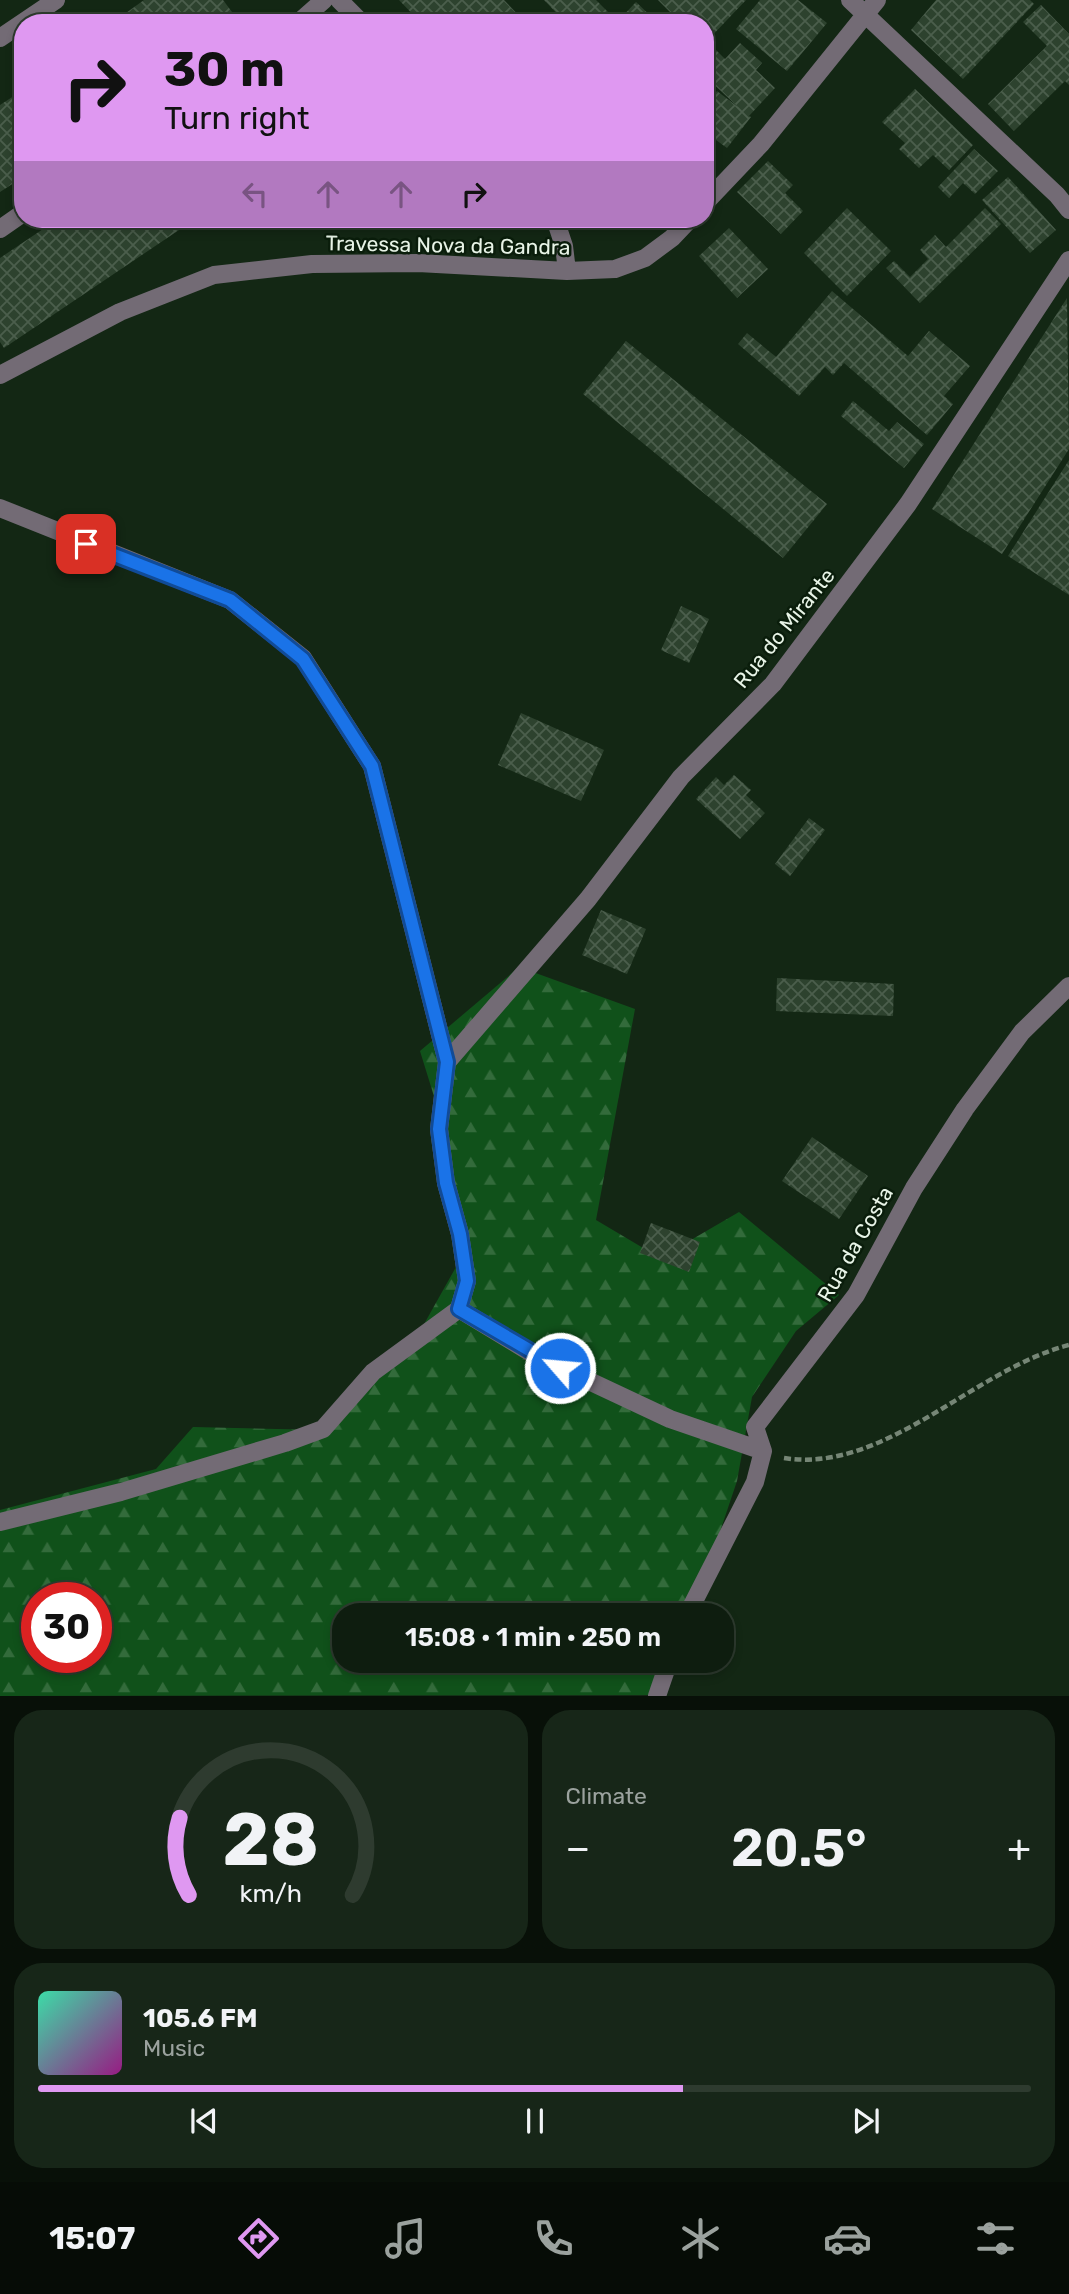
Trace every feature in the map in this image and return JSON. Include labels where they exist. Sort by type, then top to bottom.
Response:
[{"type":"street","points":[[35,14],[56,0]]},
{"type":"street","points":[[308,14],[324,0]]},
{"type":"street","points":[[339,0],[353,14]]},
{"type":"street","points":[[850,0],[1057,195],[1069,211]]},
{"type":"street","points":[[714,194],[761,144],[877,0]]},
{"type":"street","points":[[558,228],[564,246],[567,271]]},
{"type":"street","name":"Travessa Nova da Gandra","points":[[0,375],[120,312],[214,275],[312,264],[418,263],[567,271],[615,269],[645,258],[681,228]]},
{"type":"street","name":"Rua do Mirante","points":[[447,1062],[588,899],[681,777],[773,684],[908,505],[1069,260]]},
{"type":"street","points":[[0,508],[230,600],[303,659],[372,766],[447,1062],[439,1129],[446,1183],[460,1234],[467,1281],[459,1309],[373,1372],[323,1429],[285,1443],[133,1488],[0,1522]]},
{"type":"street","name":"Rua da Costa","points":[[693,1603],[755,1482],[763,1451],[755,1427],[856,1295],[914,1188],[965,1109],[1021,1032],[1069,986]]},
{"type":"street","points":[[459,1309],[538,1357],[670,1419],[763,1451]]},
{"type":"street","points":[[657,1696],[665,1673]]},
{"type":"path","points":[[763,1451],[777,1457],[803,1461],[827,1459],[876,1443],[992,1378],[1069,1345]]},
{"type":"green space","points":[[519,967],[635,1009],[596,1220],[660,1258],[739,1212],[839,1295],[796,1331],[752,1397],[737,1481],[696,1603],[332,1603],[332,1673],[671,1673],[663,1695],[0,1696],[0,1510],[156,1469],[193,1427],[323,1430],[423,1326],[456,1267],[441,1119],[420,1051]]},
{"type":"building","points":[[144,0],[223,0],[234,14],[125,14]]},
{"type":"building","points":[[399,0],[504,0],[517,14],[412,14]]},
{"type":"building","points":[[544,0],[596,0],[610,14],[557,14]]},
{"type":"building","points":[[658,0],[746,0],[714,34],[714,14],[672,14]]},
{"type":"building","points":[[760,0],[798,0],[827,23],[787,71],[736,29]]},
{"type":"building","points":[[936,0],[1030,0],[1034,4],[963,79],[911,30]]},
{"type":"building","points":[[636,2],[649,14],[625,14]]},
{"type":"building","points":[[1041,5],[1069,34],[1069,85],[1065,81],[1014,131],[988,104],[1047,46],[1023,22]]},
{"type":"building","points":[[740,43],[762,63],[756,70],[775,88],[749,116],[751,117],[727,148],[714,139],[714,95],[717,91],[738,107],[714,84],[714,48],[725,59]]},
{"type":"building","points":[[915,89],[973,145],[949,170],[933,155],[919,168],[899,149],[905,143],[882,122]]},
{"type":"building","points":[[14,96],[14,183],[0,192],[0,105]]},
{"type":"building","points":[[974,149],[998,171],[975,194],[963,183],[949,198],[938,187]]},
{"type":"building","points":[[768,161],[793,185],[785,193],[803,211],[781,234],[737,192]]},
{"type":"building","points":[[1008,177],[1056,230],[1030,253],[982,200]]},
{"type":"building","points":[[847,208],[891,251],[847,296],[804,253]]},
{"type":"building","points":[[985,208],[1001,224],[920,303],[886,268],[894,261],[910,277],[928,259],[920,250],[935,235],[946,247]]},
{"type":"building","points":[[45,228],[179,230],[4,348],[0,342],[0,258]]},
{"type":"building","points":[[729,228],[768,269],[737,298],[699,256]]},
{"type":"building","points":[[832,291],[908,356],[929,331],[970,366],[944,396],[953,404],[927,435],[844,363],[833,375],[825,367],[799,396],[738,344],[747,333],[776,357]]},
{"type":"building","points":[[1067,298],[1069,449],[1002,554],[932,509]]},
{"type":"building","points":[[626,341],[827,504],[783,558],[583,394]]},
{"type":"building","points":[[853,401],[889,431],[897,422],[924,444],[904,468],[841,416]]},
{"type":"building","points":[[1069,460],[1069,595],[1008,556]]},
{"type":"building","points":[[681,606],[709,619],[689,663],[661,650]]},
{"type":"building","points":[[521,713],[604,750],[581,801],[498,765]]},
{"type":"building","points":[[734,775],[751,790],[746,795],[765,813],[740,839],[696,799],[716,777],[724,785]]},
{"type":"building","points":[[809,818],[825,830],[790,876],[775,864]]},
{"type":"building","points":[[601,910],[646,929],[627,974],[582,955]]},
{"type":"building","points":[[777,978],[894,984],[893,1016],[776,1011]]},
{"type":"building","points":[[812,1137],[868,1176],[839,1219],[782,1181]]},
{"type":"building","points":[[651,1223],[700,1242],[689,1272],[640,1253]]},
{"type":"route","points":[[86,544],[230,600],[303,659],[372,766],[447,1062],[439,1129],[446,1183],[460,1234],[467,1281],[459,1309],[560,1368]]}]
